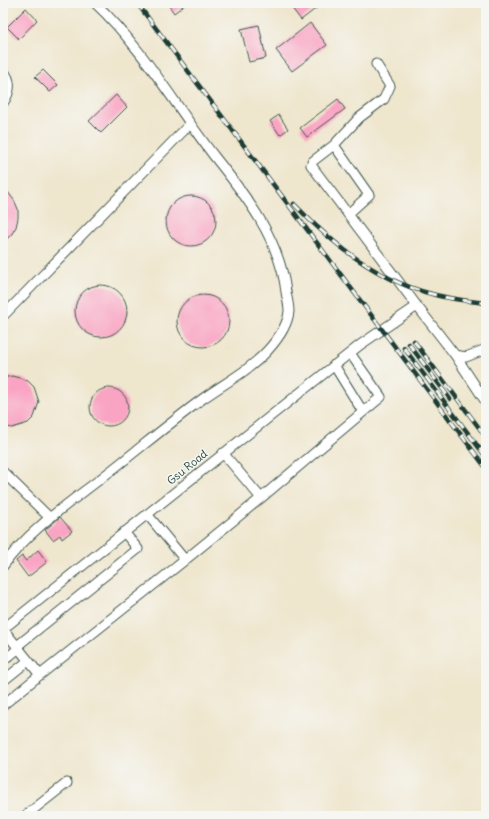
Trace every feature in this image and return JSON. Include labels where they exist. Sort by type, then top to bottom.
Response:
[{"type":"street","points":[[3,566],[20,544],[50,518],[201,400],[243,372],[267,351],[284,329],[289,311],[285,276],[267,230],[243,192],[190,124],[114,20],[95,3]]},
{"type":"street","points":[[376,64],[390,86],[384,99],[359,118],[334,145],[313,161],[311,165],[455,355],[486,402]]},
{"type":"street","points":[[3,71],[9,76],[10,88],[3,103]]},
{"type":"street","points":[[3,316],[190,124]]},
{"type":"street","points":[[334,145],[369,195],[348,214]]},
{"type":"street","name":"Gsu Road","points":[[3,629],[334,365],[417,306]]},
{"type":"street","points":[[455,355],[466,356],[486,349]]},
{"type":"street","points":[[3,705],[185,560],[381,397],[350,353]]},
{"type":"street","points":[[334,365],[363,412]]},
{"type":"street","points":[[223,453],[261,498]]},
{"type":"street","points":[[3,472],[50,518]]},
{"type":"street","points":[[147,514],[185,560]]},
{"type":"street","points":[[3,661],[138,549],[124,532]]},
{"type":"street","points":[[3,629],[41,674]]},
{"type":"street","points":[[3,681],[28,660]]},
{"type":"street","points":[[25,816],[67,783]]},
{"type":"building","points":[[167,3],[187,3],[174,13]]},
{"type":"building","points":[[288,3],[323,3],[301,20]]},
{"type":"building","points":[[26,8],[37,20],[19,39],[7,27]]},
{"type":"building","points":[[310,23],[327,45],[292,71],[276,50]]},
{"type":"building","points":[[259,25],[266,58],[249,62],[241,29]]},
{"type":"building","points":[[43,70],[58,85],[50,92],[35,77]]},
{"type":"building","points":[[116,95],[127,107],[101,133],[89,121]]},
{"type":"building","points":[[338,99],[345,109],[307,137],[300,128]]},
{"type":"building","points":[[279,115],[288,129],[280,135],[270,121]]},
{"type":"building","points":[[3,186],[14,200],[18,209],[18,218],[16,227],[11,235],[3,242]]},
{"type":"building","points":[[186,196],[196,196],[209,203],[216,216],[216,226],[209,239],[196,246],[186,246],[177,242],[170,235],[166,226],[166,216],[170,207],[177,200]]},
{"type":"building","points":[[96,285],[106,285],[120,292],[127,306],[127,316],[120,330],[106,337],[96,337],[86,333],[79,326],[75,316],[75,306],[79,296],[86,289]]},
{"type":"building","points":[[198,295],[208,295],[217,299],[225,307],[229,316],[229,326],[225,335],[217,343],[208,347],[198,347],[189,343],[181,335],[177,326],[177,316],[181,307],[189,299]]},
{"type":"building","points":[[12,376],[28,381],[34,387],[39,402],[34,417],[28,423],[12,428],[3,426],[3,378]]},
{"type":"building","points":[[105,388],[113,388],[120,391],[125,396],[128,407],[125,418],[120,423],[113,426],[105,426],[98,423],[93,418],[90,411],[90,403],[93,396],[98,391]]},
{"type":"building","points":[[60,517],[72,531],[62,539],[60,535],[53,540],[45,530]]},
{"type":"building","points":[[38,550],[47,562],[28,577],[16,561],[22,556],[26,561]]},
{"type":"railway","points":[[137,3],[486,468]]},
{"type":"railway","points":[[294,204],[308,219],[340,246],[357,259],[393,280],[438,296],[486,303]]},
{"type":"railway","points":[[414,341],[486,437]]},
{"type":"railway","points":[[409,344],[450,399]]},
{"type":"railway","points":[[404,348],[486,457]]}]
